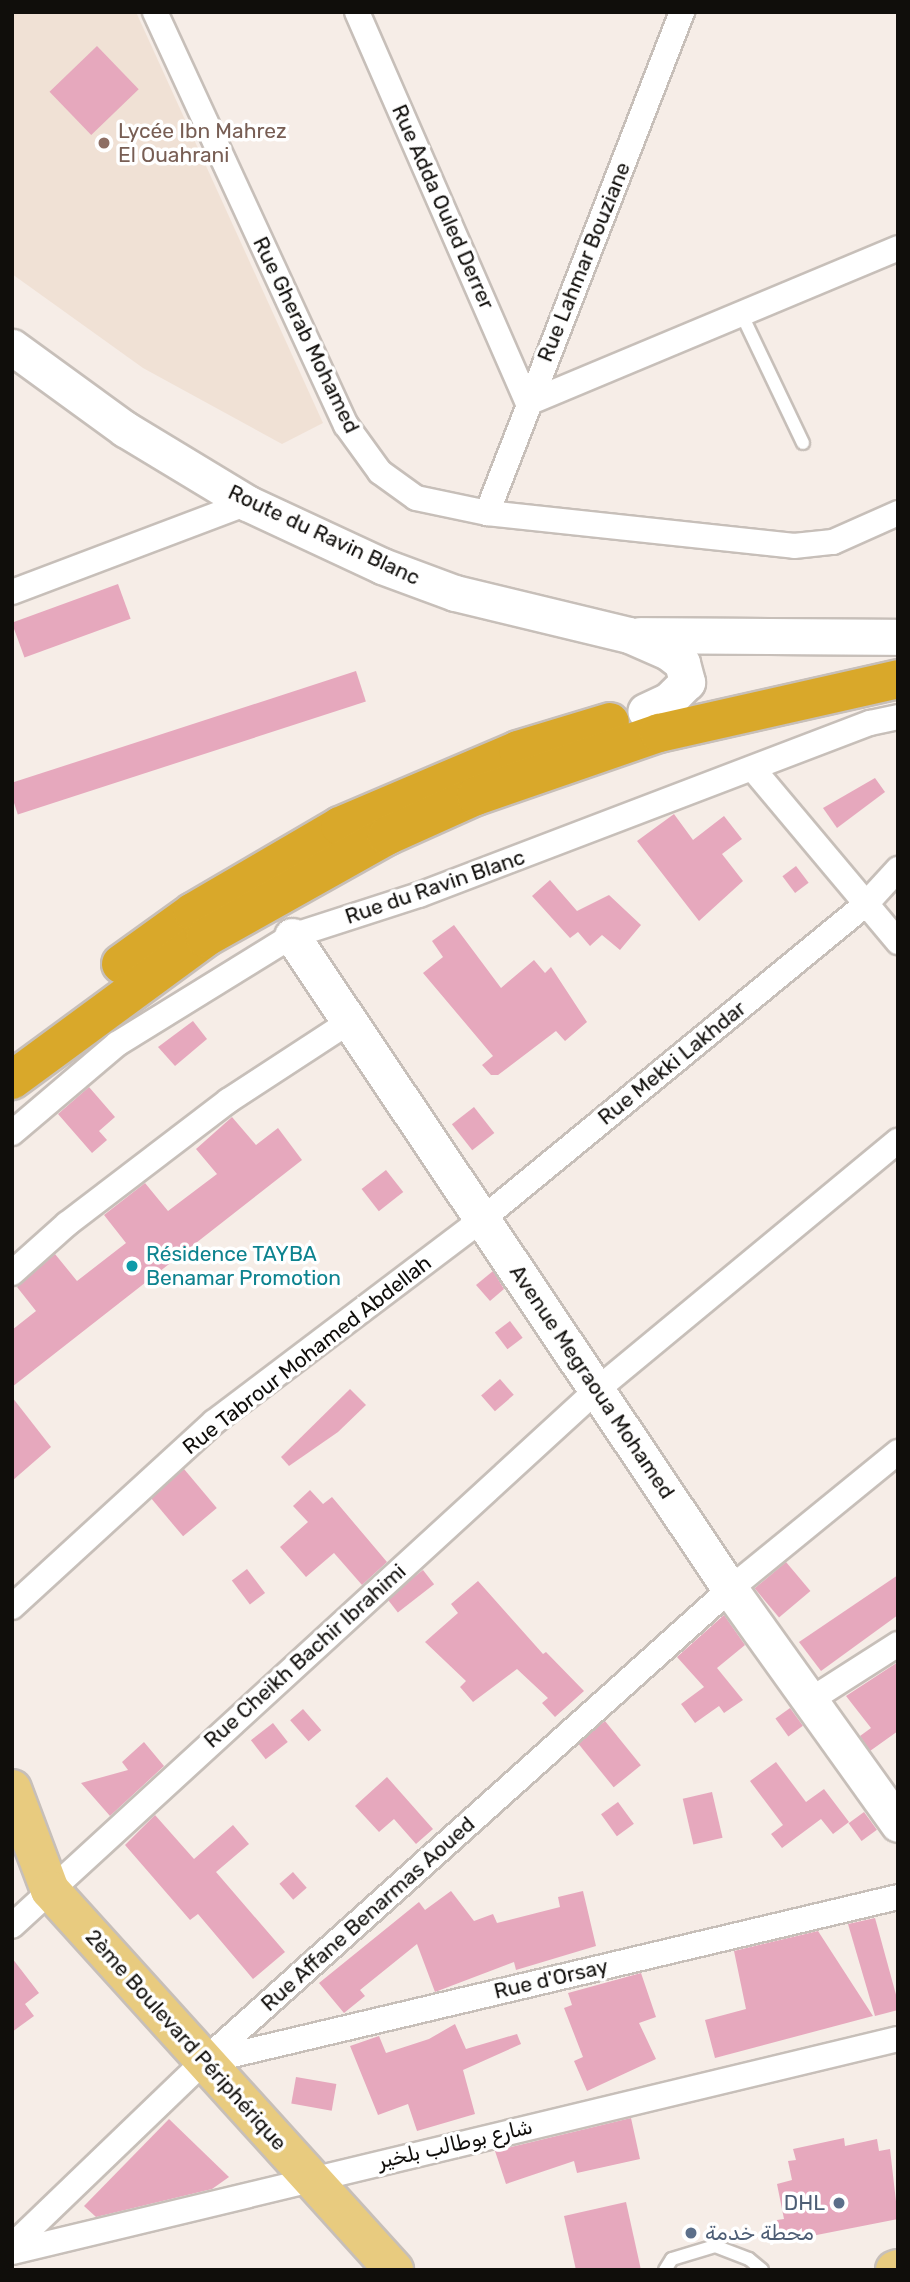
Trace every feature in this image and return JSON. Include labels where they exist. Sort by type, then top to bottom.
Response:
[{"type":"highway","points":[[12,1048],[193,912],[340,827],[518,750],[646,711],[898,653]]},
{"type":"highway","points":[[12,1080],[205,938],[293,885],[420,821],[476,796],[659,733],[898,679]]},
{"type":"main road","name":"Route du Ravin Blanc","points":[[12,347],[125,429],[247,503],[382,566],[455,593],[629,635]]},
{"type":"main road","points":[[629,635],[898,636]]},
{"type":"main road","points":[[629,635],[677,658],[686,670],[687,682],[680,692],[646,711]]},
{"type":"main road","name":"Avenue Megraoua Mohamed","points":[[292,936],[480,1221],[599,1388],[730,1589],[898,1824]]},
{"type":"main road","name":"2ème Boulevard Périphérique","points":[[12,1789],[50,1890],[394,2270]]},
{"type":"street","name":"Rue Gherab Mohamed","points":[[155,12],[346,425],[380,472],[416,498],[487,513],[794,546],[833,542],[898,513]]},
{"type":"street","name":"Rue Adda Ouled Derrer","points":[[357,12],[528,402]]},
{"type":"street","name":"Rue Lahmar Bouziane","points":[[487,513],[682,12]]},
{"type":"street","points":[[528,402],[898,248]]},
{"type":"street","points":[[12,592],[247,503]]},
{"type":"street","name":"Rue du Ravin Blanc","points":[[12,1133],[117,1044],[292,936],[419,895],[870,723],[898,717]]},
{"type":"street","points":[[753,769],[898,942]]},
{"type":"street","name":"Rue Mekki Lakhdar","points":[[480,1221],[865,905],[898,869]]},
{"type":"street","points":[[12,1273],[67,1224],[228,1101],[347,1023]]},
{"type":"street","name":"Rue Cheikh Bachir Ibrahimi","points":[[12,1926],[599,1388],[898,1140]]},
{"type":"street","name":"Rue Tabrour Mohamed Abdellah","points":[[12,1607],[214,1422],[480,1221]]},
{"type":"street","name":"Rue Affane Benarmas Aoued","points":[[12,2246],[204,2061],[730,1589],[898,1452]]},
{"type":"street","points":[[809,1701],[898,1644]]},
{"type":"street","name":"Rue d'Orsay","points":[[204,2061],[898,1897]]},
{"type":"street","name":"شارع بوطالب بلخير","points":[[12,2252],[898,2039]]},
{"type":"lane","points":[[741,313],[803,443]]},
{"type":"lane","points":[[665,2270],[672,2259],[715,2246],[749,2259],[762,2270]]},
{"type":"shaded area","name":"Lycée Ibn Mahrez El Ouahrani","points":[[12,12],[136,12],[323,423],[282,444],[143,368],[12,274]]},
{"type":"building","points":[[97,46],[139,89],[91,135],[50,92]]},
{"type":"building","points":[[118,584],[131,619],[24,657],[12,623]]},
{"type":"building","points":[[356,671],[366,701],[18,815],[12,797],[12,783]]},
{"type":"building","points":[[875,778],[885,792],[837,828],[823,808]]},
{"type":"building","points":[[674,814],[693,840],[724,816],[742,839],[722,854],[743,881],[699,921],[637,841]]},
{"type":"building","points":[[796,866],[809,883],[795,893],[782,876]]},
{"type":"building","points":[[550,880],[577,911],[609,895],[641,925],[620,950],[602,935],[590,946],[578,932],[570,938],[532,896]]},
{"type":"building","points":[[454,925],[501,988],[534,960],[545,973],[551,967],[587,1022],[565,1041],[556,1031],[498,1075],[491,1075],[482,1065],[493,1056],[423,973],[443,957],[432,941]]},
{"type":"building","points":[[193,1021],[207,1039],[175,1066],[158,1047]]},
{"type":"building","points":[[89,1087],[115,1117],[99,1131],[107,1140],[92,1153],[58,1114]]},
{"type":"building","points":[[474,1107],[494,1133],[472,1150],[452,1124]]},
{"type":"building","name":"Résidence TAYBA Benamar Promotion","points":[[232,1117],[256,1145],[278,1128],[302,1160],[12,1387],[12,1330],[36,1311],[17,1287],[55,1254],[77,1281],[126,1243],[104,1215],[145,1183],[168,1211],[217,1174],[196,1149]]},
{"type":"building","points":[[386,1170],[403,1192],[379,1211],[362,1189]]},
{"type":"building","points":[[493,1271],[504,1289],[490,1301],[476,1285]]},
{"type":"building","points":[[510,1321],[523,1338],[507,1349],[495,1332]]},
{"type":"building","points":[[500,1379],[514,1395],[495,1411],[481,1395]]},
{"type":"building","points":[[350,1389],[366,1405],[338,1432],[289,1466],[281,1457]]},
{"type":"building","points":[[12,1397],[51,1447],[12,1481]]},
{"type":"building","points":[[184,1469],[217,1508],[183,1536],[150,1497]]},
{"type":"building","points":[[310,1490],[323,1504],[332,1497],[387,1562],[362,1585],[334,1553],[306,1577],[280,1547],[308,1522],[293,1506]]},
{"type":"building","points":[[786,1562],[810,1591],[779,1617],[755,1588]]},
{"type":"building","points":[[247,1569],[265,1593],[250,1604],[232,1580]]},
{"type":"building","points":[[423,1570],[434,1584],[398,1613],[387,1598]]},
{"type":"building","points":[[898,1575],[898,1615],[821,1671],[799,1642]]},
{"type":"building","points":[[478,1581],[543,1654],[546,1652],[584,1691],[555,1717],[542,1703],[548,1698],[517,1669],[473,1702],[460,1687],[466,1681],[425,1642],[458,1613],[451,1604]]},
{"type":"building","points":[[724,1615],[745,1645],[717,1668],[743,1700],[724,1713],[719,1706],[695,1723],[681,1704],[704,1687],[677,1657]]},
{"type":"building","points":[[898,1662],[898,1731],[870,1751],[860,1736],[871,1728],[846,1696]]},
{"type":"building","points":[[790,1708],[803,1726],[788,1736],[775,1719]]},
{"type":"building","points":[[303,1709],[321,1730],[309,1741],[290,1720]]},
{"type":"building","points":[[605,1721],[641,1765],[614,1787],[578,1743]]},
{"type":"building","points":[[273,1723],[288,1742],[266,1759],[251,1740]]},
{"type":"building","points":[[144,1742],[164,1766],[110,1816],[81,1783],[128,1770],[122,1762]]},
{"type":"building","points":[[776,1762],[806,1802],[824,1789],[849,1822],[833,1834],[821,1819],[782,1848],[771,1834],[783,1825],[750,1781]]},
{"type":"building","points":[[387,1777],[433,1829],[416,1844],[394,1819],[379,1832],[355,1806]]},
{"type":"building","points":[[712,1792],[723,1838],[693,1845],[683,1799]]},
{"type":"building","points":[[618,1802],[634,1824],[617,1836],[601,1814]]},
{"type":"building","points":[[864,1812],[877,1830],[862,1841],[849,1823]]},
{"type":"building","points":[[155,1815],[194,1859],[233,1825],[249,1844],[216,1872],[285,1952],[253,1979],[198,1914],[190,1920],[125,1845]]},
{"type":"building","points":[[293,1872],[307,1888],[293,1900],[279,1884]]},
{"type":"building","points":[[451,1891],[474,1921],[493,1914],[497,1923],[560,1907],[558,1897],[583,1891],[596,1946],[516,1970],[514,1962],[435,1992],[417,1944],[360,1990],[365,1996],[344,2013],[319,1983],[419,1902],[425,1910]]},
{"type":"building","points":[[875,1918],[898,2010],[875,2016],[848,1924]]},
{"type":"building","points":[[818,1931],[873,2016],[715,2058],[705,2020],[746,2009],[734,1951]]},
{"type":"building","points":[[12,1958],[39,1993],[25,2004],[34,2016],[12,2032]]},
{"type":"building","points":[[641,1973],[656,2017],[639,2023],[656,2059],[587,2091],[574,2061],[583,2057],[564,2008],[572,2005],[568,1993]]},
{"type":"building","points":[[455,2024],[466,2049],[517,2034],[521,2044],[463,2070],[475,2114],[417,2131],[408,2104],[378,2115],[350,2046],[379,2036],[386,2053],[429,2039]]},
{"type":"building","points":[[296,2077],[336,2084],[332,2111],[291,2104]]},
{"type":"building","points":[[631,2118],[640,2159],[577,2173],[574,2161],[506,2184],[495,2151]]},
{"type":"building","points":[[169,2119],[229,2177],[212,2189],[96,2217],[84,2206]]},
{"type":"building","name":"DHL","points":[[844,2138],[845,2146],[877,2139],[879,2151],[890,2149],[898,2219],[781,2242],[777,2220],[784,2219],[777,2184],[792,2180],[788,2161],[796,2160],[793,2149]]},
{"type":"building","points":[[626,2202],[641,2270],[576,2270],[564,2216]]},
{"type":"place","name":"Lycée Ibn Mahrez El Ouahrani","points":[[104,143]]},
{"type":"place","name":"Résidence TAYBA Benamar Promotion","points":[[132,1266]]},
{"type":"place","name":"DHL","points":[[839,2203]]},
{"type":"place","name":"محطة خدمة","points":[[691,2233]]}]
